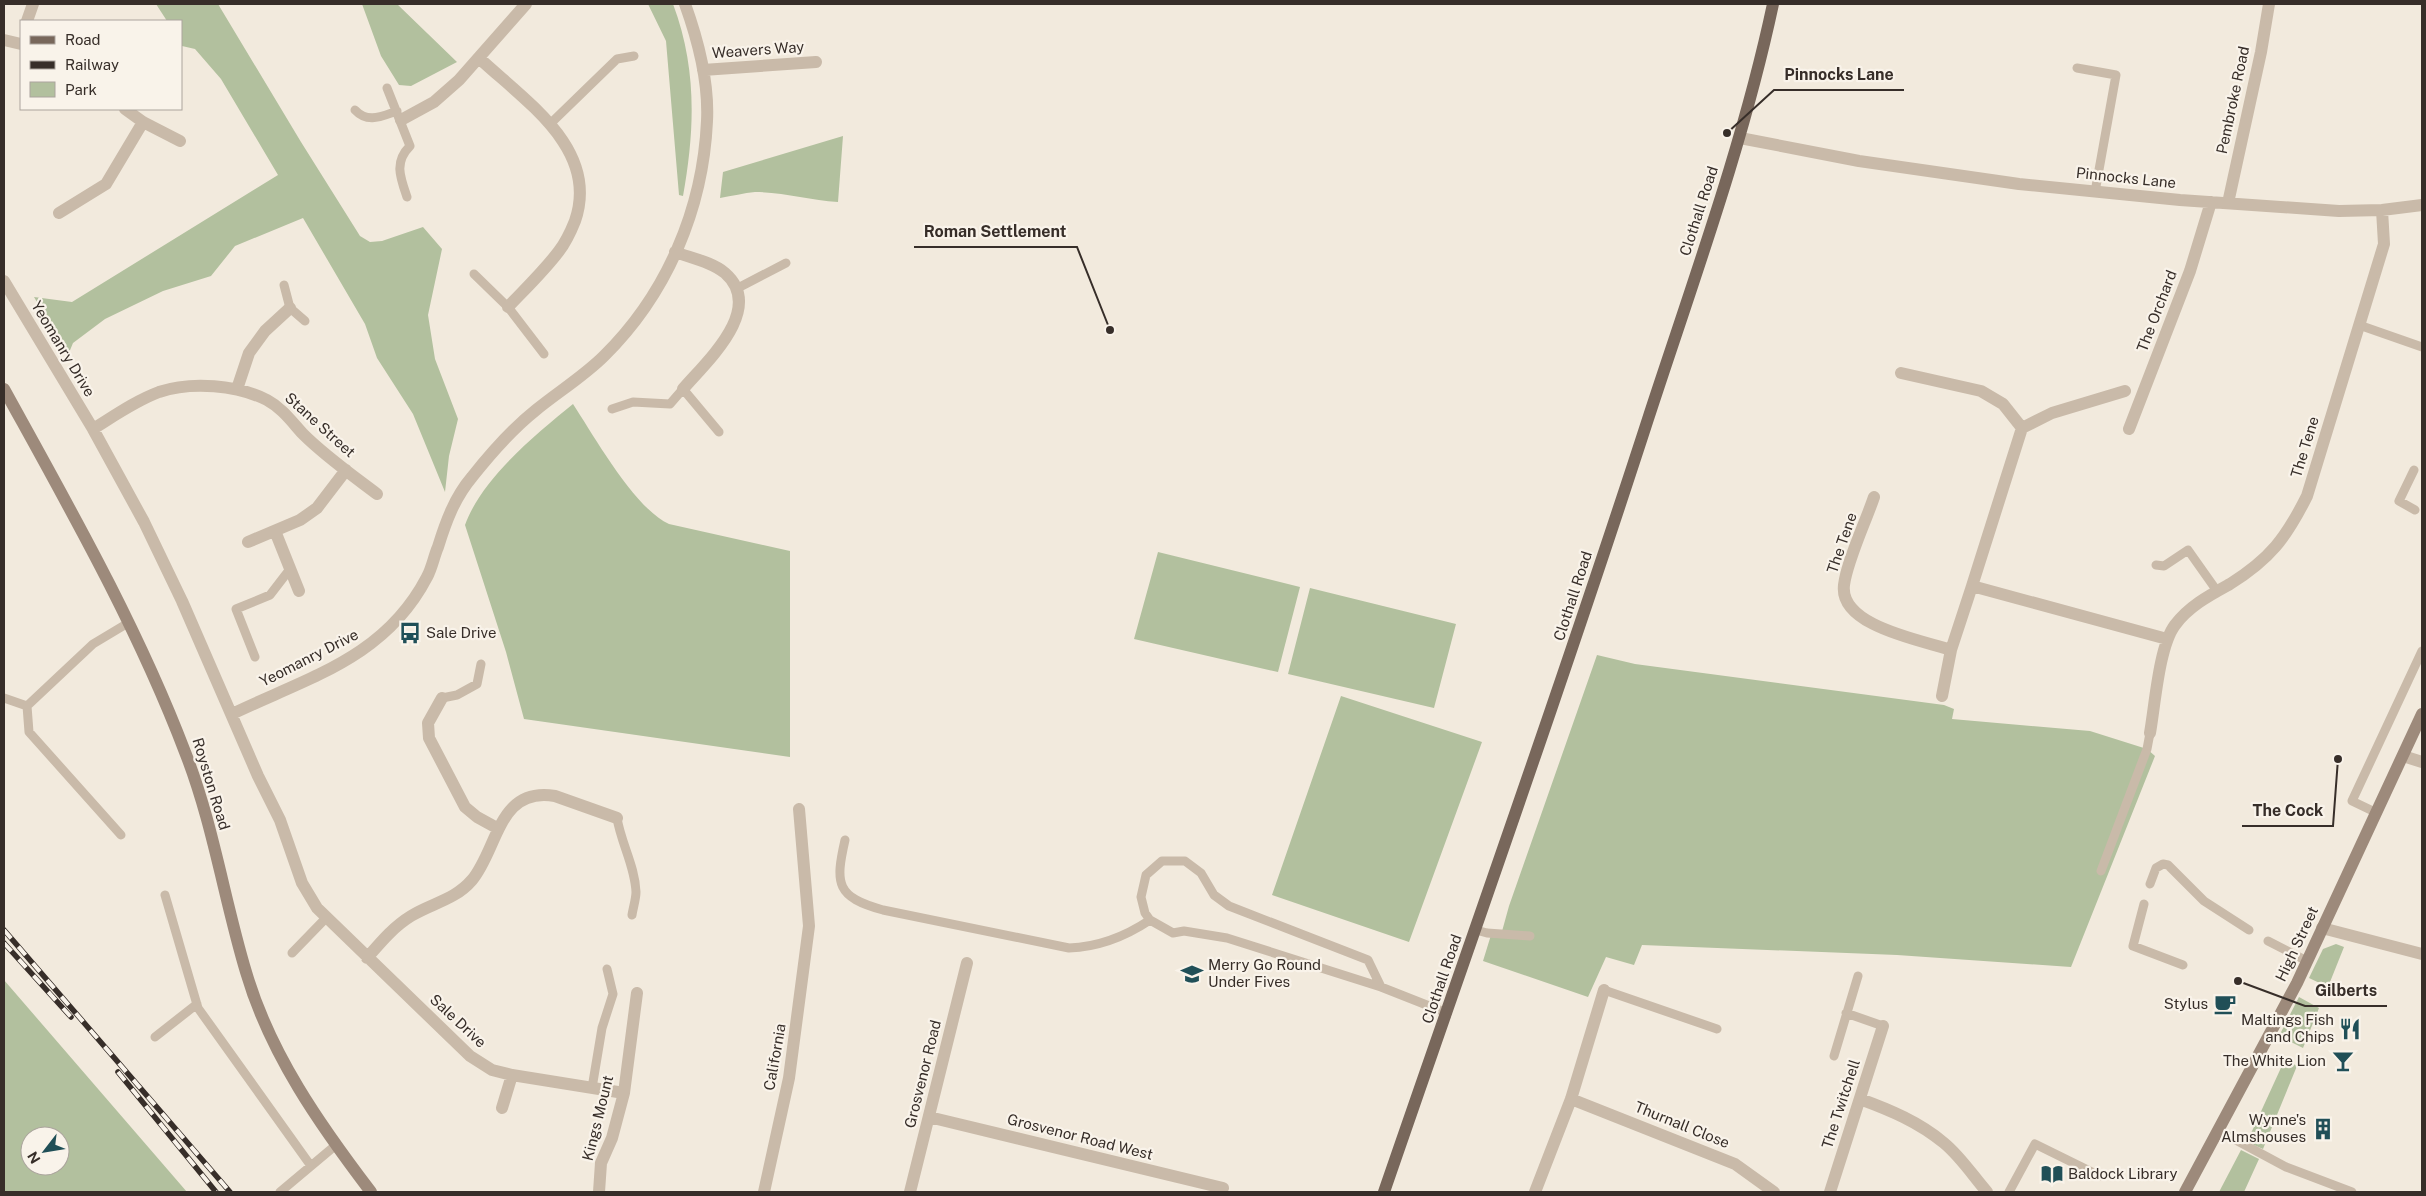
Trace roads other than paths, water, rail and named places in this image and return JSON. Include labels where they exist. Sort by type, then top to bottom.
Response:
[{"type":"main road","name":"Clothall Road","points":[[1384,1192],[1576,638],[1740,138],[1759,72],[1774,4]]},
{"type":"main road","name":"Royston Road","points":[[4,389],[93,551],[160,688],[186,755],[204,809],[246,974],[266,1029],[292,1078],[336,1145],[371,1192]]},
{"type":"main road","name":"High Street","points":[[2185,1192],[2219,1131],[2307,961],[2422,714]]},
{"type":"street","points":[[26,20],[33,4]]},
{"type":"street","points":[[399,115],[434,102],[480,58],[526,4]]},
{"type":"street","name":"Yeomanry Drive","points":[[4,281],[93,429],[144,522],[232,714],[354,657],[381,638],[400,619],[428,575],[454,503],[471,478],[533,412],[602,358],[630,330],[659,287],[693,211],[702,169],[707,119],[703,70],[685,4]]},
{"type":"street","name":"Pembroke Road","points":[[2228,203],[2261,52],[2269,4]]},
{"type":"street","points":[[4,40],[20,41]]},
{"type":"street","points":[[480,58],[550,124],[563,139],[576,165],[580,186],[577,215],[570,233],[560,250],[508,307]]},
{"type":"street","name":"Weavers Way","points":[[703,70],[816,62]]},
{"type":"street","points":[[126,110],[143,122],[180,141]]},
{"type":"street","points":[[59,213],[106,184],[143,122]]},
{"type":"street","name":"Pinnocks Lane","points":[[1740,138],[1859,161],[2019,184],[2095,192],[2303,210],[2382,210],[2422,205]]},
{"type":"street","name":"The Orchard","points":[[2129,429],[2190,271],[2211,202]]},
{"type":"street","name":"The Tene","points":[[2150,732],[2167,639],[2174,625],[2191,608],[2259,563],[2274,550],[2297,517],[2307,496],[2384,244],[2382,210]]},
{"type":"street","points":[[676,252],[726,274],[736,289],[740,309],[729,334],[683,389]]},
{"type":"street","points":[[237,389],[249,353],[265,331],[290,308]]},
{"type":"street","points":[[1901,373],[1981,391],[2002,404],[2022,428]]},
{"type":"street","name":"Stane Street","points":[[93,429],[134,404],[160,392],[188,387],[237,389],[268,401],[346,470],[377,494]]},
{"type":"street","points":[[1942,696],[1951,650],[2022,428],[2052,413],[2125,390]]},
{"type":"street","points":[[248,542],[300,520],[317,508],[346,470]]},
{"type":"street","name":"The Tene","points":[[1874,497],[1844,585],[1852,610],[1865,621],[1951,650]]},
{"type":"street","points":[[275,531],[298,591]]},
{"type":"street","points":[[1972,586],[2167,639]]},
{"type":"street","points":[[442,698],[434,709],[428,723],[429,738],[465,807],[477,817],[497,828]]},
{"type":"street","name":"Sale Drive","points":[[232,714],[258,776],[280,820],[309,898],[326,918],[367,958],[470,1056],[492,1070],[624,1093]]},
{"type":"street","points":[[2403,756],[2422,762]]},
{"type":"street","points":[[367,958],[404,920],[462,891],[483,864],[497,828],[504,817],[525,799],[546,794],[617,818]]},
{"type":"street","name":"California","points":[[764,1192],[789,1078],[809,926],[799,809]]},
{"type":"street","points":[[2322,928],[2422,954]]},
{"type":"street","name":"Grosvenor Road","points":[[910,1192],[967,963]]},
{"type":"street","points":[[1535,1192],[1571,1098],[1604,990]]},
{"type":"street","name":"Kings Mount","points":[[599,1192],[601,1163],[612,1138],[624,1093],[637,993]]},
{"type":"street","name":"The Twitchell","points":[[1830,1192],[1883,1026]]},
{"type":"street","points":[[502,1108],[512,1075]]},
{"type":"street","name":"Thurnall Close","points":[[1571,1098],[1735,1164],[1774,1192]]},
{"type":"street","points":[[1860,1099],[1900,1115],[1945,1144],[1987,1192]]},
{"type":"street","name":"Grosvenor Road West","points":[[929,1117],[1223,1188]]},
{"type":"lane","points":[[550,124],[616,58],[634,56]]},
{"type":"lane","points":[[2077,68],[2116,74],[2095,192]]},
{"type":"lane","points":[[387,88],[410,146],[403,153],[399,166],[408,197]]},
{"type":"lane","points":[[355,110],[360,116],[371,119],[399,115]]},
{"type":"lane","points":[[736,289],[786,263]]},
{"type":"lane","points":[[474,274],[508,307],[544,354]]},
{"type":"lane","points":[[284,285],[290,308],[305,320]]},
{"type":"lane","points":[[2358,325],[2422,347]]},
{"type":"lane","points":[[612,408],[633,402],[670,404],[683,389],[719,432]]},
{"type":"lane","points":[[2414,470],[2398,501],[2415,510]]},
{"type":"lane","points":[[2156,565],[2164,566],[2188,550],[2216,591]]},
{"type":"lane","points":[[255,657],[236,609],[270,595],[290,569]]},
{"type":"lane","points":[[27,706],[93,644],[128,623]]},
{"type":"lane","points":[[2377,813],[2352,801],[2422,651]]},
{"type":"lane","points":[[442,698],[457,695],[477,684],[481,664]]},
{"type":"lane","points":[[4,698],[27,706]]},
{"type":"lane","points":[[27,706],[29,732],[121,835]]},
{"type":"lane","points":[[2101,871],[2147,749],[2150,732]]},
{"type":"lane","points":[[617,818],[620,836],[630,859],[635,884],[632,915]]},
{"type":"lane","points":[[845,840],[838,870],[845,890],[860,904],[1069,948],[1089,947],[1104,942],[1135,930],[1150,920]]},
{"type":"lane","points":[[1380,987],[1368,960],[1229,906],[1214,895],[1201,873],[1186,861],[1162,862],[1146,875],[1141,897],[1145,913],[1150,920],[1174,933],[1184,931],[1227,938],[1380,987],[1447,1013]]},
{"type":"lane","points":[[2150,884],[2156,868],[2163,864],[2168,865],[2204,901],[2249,930]]},
{"type":"lane","points":[[165,895],[197,1004],[205,1019],[275,1112],[311,1166]]},
{"type":"lane","points":[[2144,904],[2133,946],[2183,965]]},
{"type":"lane","points":[[292,953],[326,918]]},
{"type":"lane","points":[[1476,930],[1487,933],[1530,936]]},
{"type":"lane","points":[[2268,941],[2307,961]]},
{"type":"lane","points":[[592,1088],[602,1028],[613,994],[607,969]]},
{"type":"lane","points":[[1834,1056],[1858,976]]},
{"type":"lane","points":[[1604,990],[1717,1028]]},
{"type":"lane","points":[[155,1037],[197,1004]]},
{"type":"lane","points":[[1846,1013],[1883,1026]]},
{"type":"lane","points":[[2219,1131],[2286,1167],[2352,1192]]},
{"type":"lane","points":[[2009,1192],[2036,1144],[2100,1176]]},
{"type":"lane","points":[[280,1192],[336,1145]]},
{"type":"railway","points":[[4,930],[230,1192]]},
{"type":"railway","points":[[4,943],[71,1017]]},
{"type":"railway","points":[[118,1072],[216,1192]]},
{"type":"place","name":"Pinnocks Lane","points":[[1727,133]]},
{"type":"place","name":"Roman Settlement","points":[[1110,330]]},
{"type":"place","name":"Sale Drive","points":[[410,633]]},
{"type":"place","name":"The Cock","points":[[2338,759]]},
{"type":"place","name":"Merry Go Round Under Fives","points":[[1192,974]]},
{"type":"place","name":"Gilberts","points":[[2238,981]]},
{"type":"place","name":"Stylus","points":[[2225,1004]]},
{"type":"place","name":"Maltings Fish and Chips","points":[[2350,1029]]},
{"type":"place","name":"The White Lion","points":[[2343,1061]]},
{"type":"place","name":"Wynne's Almshouses","points":[[2323,1129]]},
{"type":"place","name":"Baldock Library","points":[[2052,1174]]}]
